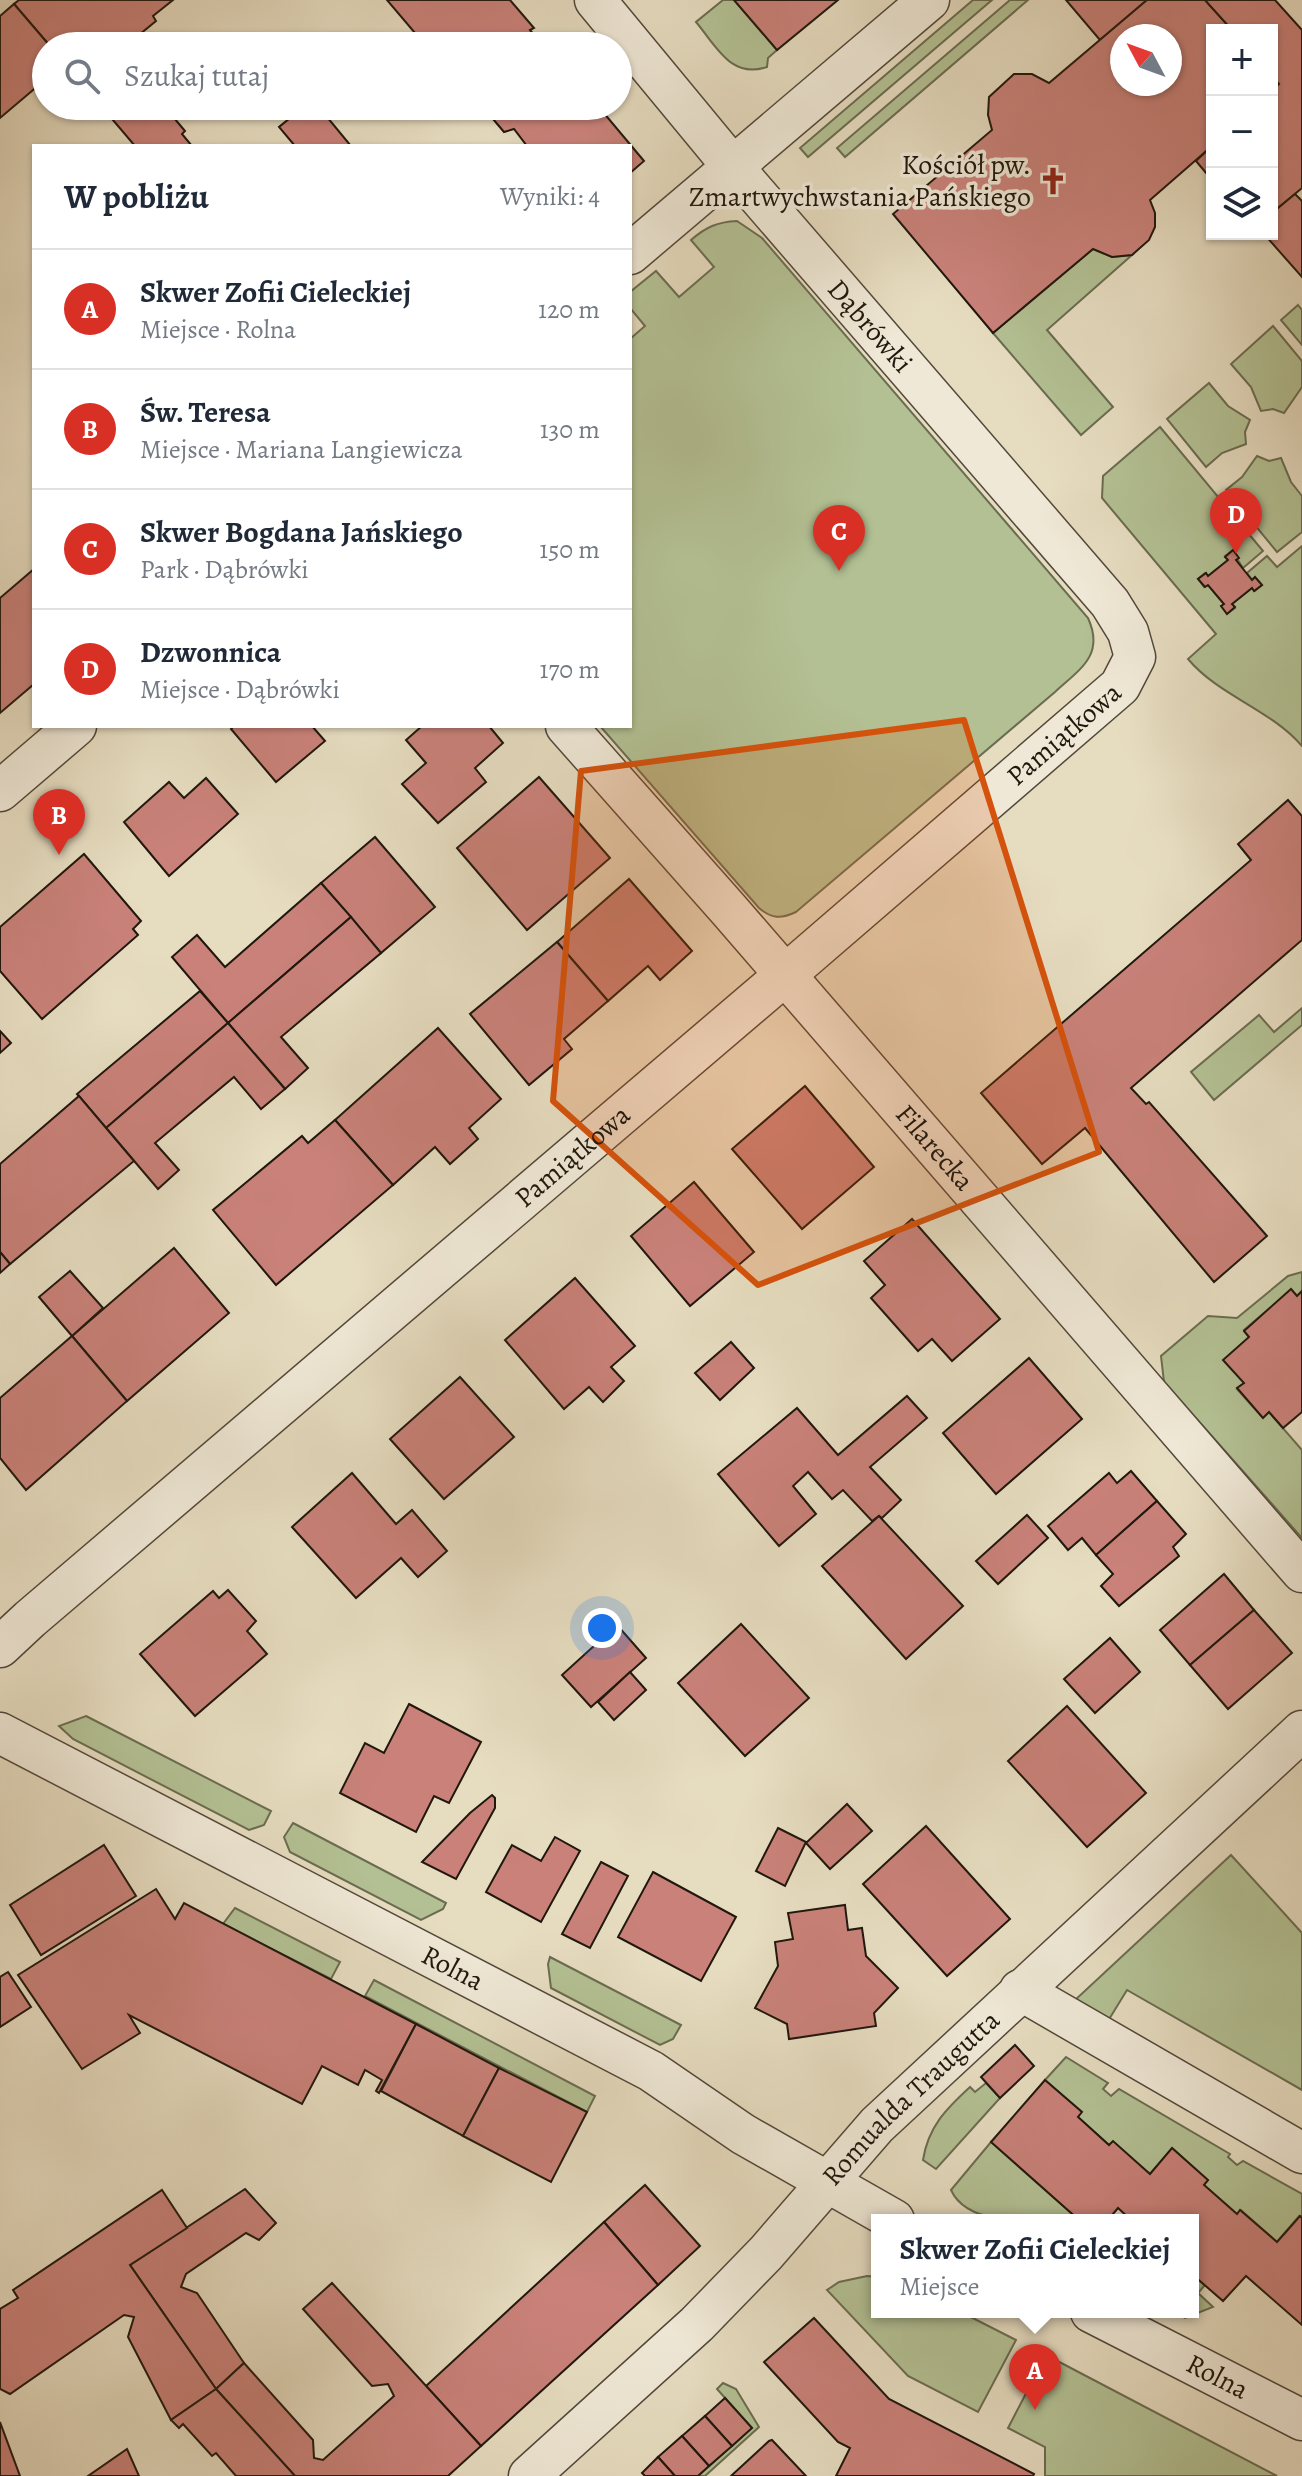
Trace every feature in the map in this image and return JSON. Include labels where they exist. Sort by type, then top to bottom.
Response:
[{"type":"street","name":"Dąbrówki","points":[[595,0],[621,32]]},
{"type":"street","points":[[632,252],[929,0]]},
{"type":"street","name":"Dąbrówki","points":[[632,45],[733,167],[1110,603],[1128,632],[1135,657]]},
{"type":"street","name":"Pamiątkowa","points":[[0,1647],[1120,686],[1135,657]]},
{"type":"street","points":[[0,791],[74,728]]},
{"type":"street","name":"Filarecka","points":[[568,728],[1302,1572]]},
{"type":"street","name":"Romualda Traugutta","points":[[529,2476],[697,2324],[766,2253],[877,2125],[1302,1731]]},
{"type":"street","name":"Rolna","points":[[0,1733],[651,2071],[743,2134],[883,2214]]},
{"type":"street","points":[[1020,1990],[1302,2153]]},
{"type":"street","name":"Rolna","points":[[1103,2318],[1302,2420]]},
{"type":"highlighted area","points":[[964,720],[1099,1152],[758,1285],[553,1101],[581,771]]},
{"type":"green space","points":[[723,0],[734,0],[777,50],[768,58],[767,67],[754,70],[734,65],[696,22]]},
{"type":"green space","points":[[973,0],[992,0],[808,157],[800,148]]},
{"type":"green space","points":[[1010,0],[1028,0],[845,157],[837,148]]},
{"type":"green space","points":[[737,221],[762,238],[1088,618],[1094,642],[1092,652],[1081,668],[1055,692],[796,912],[781,917],[772,916],[759,908],[602,728],[632,728],[632,337],[645,326],[632,310],[632,290],[656,271],[679,297],[714,267],[691,240],[712,226]]},
{"type":"green space","points":[[1093,249],[1112,257],[1132,255],[1047,330],[1113,407],[1081,435],[993,333]]},
{"type":"green space","points":[[1298,305],[1302,310],[1302,345],[1281,320]]},
{"type":"green space","points":[[1273,326],[1302,361],[1302,387],[1284,413],[1273,409],[1261,411],[1251,387],[1231,364]]},
{"type":"green space","points":[[1209,383],[1228,406],[1250,420],[1245,432],[1246,444],[1222,453],[1206,467],[1167,419]]},
{"type":"green space","points":[[1160,427],[1263,551],[1243,568],[1232,551],[1225,556],[1228,560],[1208,576],[1205,573],[1198,579],[1204,587],[1208,585],[1228,613],[1235,608],[1232,604],[1252,588],[1255,591],[1262,585],[1247,573],[1267,556],[1277,567],[1302,546],[1302,746],[1275,722],[1214,683],[1188,659],[1216,634],[1102,498],[1103,476]]},
{"type":"green space","points":[[1257,456],[1269,461],[1281,458],[1291,482],[1302,496],[1302,532],[1277,552],[1226,490],[1242,477]]},
{"type":"green space","points":[[1302,1008],[1302,1025],[1214,1100],[1191,1072],[1259,1015],[1274,1032]]},
{"type":"green space","points":[[1302,1272],[1302,1291],[1297,1296],[1291,1290],[1244,1330],[1249,1337],[1244,1383],[1237,1389],[1262,1417],[1269,1412],[1302,1450],[1302,1538],[1164,1382],[1161,1356],[1208,1316],[1237,1318],[1288,1276]]},
{"type":"green space","points":[[86,1716],[271,1811],[264,1825],[249,1830],[73,1739],[59,1726]]},
{"type":"green space","points":[[293,1823],[446,1903],[443,1909],[421,1920],[290,1852],[284,1837]]},
{"type":"green space","points":[[1231,1855],[1302,1933],[1302,2090],[1127,1990],[1108,2021],[1074,2001]]},
{"type":"green space","points":[[235,1908],[340,1962],[331,1979],[223,1924]]},
{"type":"green space","points":[[550,1957],[681,2025],[673,2039],[660,2045],[551,1988]]},
{"type":"green space","points":[[374,1980],[595,2096],[587,2112],[365,1996]]},
{"type":"green space","points":[[1066,2057],[1108,2083],[1103,2089],[1111,2096],[1119,2089],[1230,2154],[1228,2157],[1237,2165],[1243,2161],[1302,2194],[1302,2218],[1299,2216],[1277,2242],[1241,2210],[1237,2214],[1204,2185],[1208,2180],[1173,2149],[1150,2174],[1109,2145],[1078,2117],[1081,2112],[1045,2080]]},
{"type":"green space","points":[[986,2083],[1000,2098],[936,2169],[923,2160],[929,2138],[946,2111],[970,2087],[975,2092]]},
{"type":"green space","points":[[991,2142],[1072,2214],[980,2214],[960,2203],[951,2190]]},
{"type":"green space","points":[[871,2276],[871,2318],[973,2318],[1016,2340],[978,2412],[908,2376],[827,2290],[839,2282]]},
{"type":"green space","points":[[1199,2294],[1213,2307],[1199,2312]]},
{"type":"green space","points":[[1046,2355],[1277,2476],[1045,2476],[1045,2447],[1008,2428]]},
{"type":"green space","points":[[723,2383],[736,2389],[759,2427],[705,2476],[698,2476],[752,2428],[717,2389]]},
{"type":"building","points":[[19,0],[173,0],[153,16],[156,21],[143,32],[38,32],[14,4]]},
{"type":"building","points":[[387,0],[510,0],[534,28],[530,30],[532,32],[414,32]]},
{"type":"building","points":[[734,0],[838,0],[777,50]]},
{"type":"building","points":[[1066,0],[1147,0],[1119,24],[1110,24],[1110,31],[1100,40]]},
{"type":"building","name":"Kościół pw. Zmartwychwstania Pańskiego","points":[[1147,0],[1205,0],[1227,24],[1206,24],[1206,151],[1150,200],[1155,213],[1155,227],[1149,240],[1132,255],[1112,257],[1093,249],[993,333],[893,214],[992,130],[988,115],[989,97],[1014,74],[1032,74],[1049,83],[1110,31],[1110,96],[1182,96],[1182,24],[1119,24]]},
{"type":"building","points":[[1205,0],[1275,0],[1302,30],[1302,188],[1278,208],[1278,24],[1227,24]]},
{"type":"building","points":[[14,4],[38,32],[32,32],[32,91],[0,118],[0,16]]},
{"type":"building","points":[[113,120],[176,120],[190,144],[133,144]]},
{"type":"building","points":[[288,120],[330,120],[349,144],[293,144],[279,127]]},
{"type":"building","points":[[494,120],[610,120],[630,144],[525,144],[514,129],[504,132]]},
{"type":"building","points":[[632,147],[644,161],[632,171]]},
{"type":"building","points":[[1206,152],[1206,173],[1196,161]]},
{"type":"building","points":[[1295,194],[1302,201],[1302,277],[1269,240],[1278,240],[1278,208]]},
{"type":"building","points":[[1233,550],[1239,558],[1236,560],[1252,580],[1255,577],[1262,585],[1254,591],[1252,588],[1232,604],[1235,607],[1227,614],[1221,606],[1224,604],[1208,585],[1205,587],[1198,579],[1206,573],[1208,576],[1228,560],[1225,557]]},
{"type":"building","points":[[32,571],[32,686],[0,713],[0,598]]},
{"type":"building","points":[[314,728],[325,741],[276,782],[231,729]]},
{"type":"building","points":[[420,728],[491,728],[503,743],[475,768],[486,782],[438,823],[402,784],[426,763],[406,740]]},
{"type":"building","points":[[539,777],[610,858],[527,930],[457,848]]},
{"type":"building","points":[[206,778],[238,814],[169,876],[124,822],[169,782],[184,798]]},
{"type":"building","points":[[1288,800],[1302,816],[1302,940],[1131,1088],[1146,1104],[1149,1102],[1267,1236],[1214,1282],[1085,1128],[1042,1164],[981,1093],[1251,860],[1238,844]]},
{"type":"building","points":[[375,837],[435,907],[381,953],[321,883]]},
{"type":"building","points":[[84,854],[141,921],[133,929],[138,935],[42,1019],[0,971],[0,927]]},
{"type":"building","points":[[629,879],[692,951],[660,980],[648,966],[608,1001],[557,942]]},
{"type":"building","points":[[321,883],[351,917],[228,1023],[172,957],[197,935],[225,967]]},
{"type":"building","points":[[351,917],[381,953],[281,1037],[308,1068],[285,1089],[228,1023]]},
{"type":"building","points":[[557,942],[608,1001],[564,1039],[572,1049],[529,1085],[470,1014]]},
{"type":"building","points":[[200,991],[228,1023],[106,1128],[77,1094]]},
{"type":"building","points":[[228,1023],[285,1089],[261,1109],[234,1077],[155,1143],[179,1170],[158,1189],[106,1128]]},
{"type":"building","points":[[438,1028],[501,1099],[469,1128],[478,1139],[450,1164],[435,1147],[393,1185],[335,1120]]},
{"type":"building","points":[[0,1031],[11,1043],[0,1053]]},
{"type":"building","points":[[805,1086],[874,1167],[802,1229],[732,1149]]},
{"type":"building","points":[[79,1096],[134,1161],[10,1264],[0,1252],[0,1164]]},
{"type":"building","points":[[335,1120],[393,1185],[276,1285],[213,1210],[302,1136],[308,1143]]},
{"type":"building","points":[[694,1182],[754,1252],[690,1306],[631,1236]]},
{"type":"building","points":[[912,1219],[1000,1319],[952,1361],[932,1339],[918,1351],[871,1298],[885,1285],[864,1261]]},
{"type":"building","points":[[174,1248],[229,1313],[127,1401],[72,1336]]},
{"type":"building","points":[[0,1252],[10,1264],[0,1273]]},
{"type":"building","points":[[70,1271],[103,1308],[72,1336],[39,1297]]},
{"type":"building","points":[[575,1278],[635,1346],[611,1367],[624,1381],[603,1402],[589,1387],[564,1409],[505,1340]]},
{"type":"building","points":[[1291,1289],[1297,1296],[1302,1291],[1302,1412],[1283,1428],[1269,1412],[1263,1418],[1237,1388],[1244,1383],[1223,1360],[1249,1337],[1244,1331]]},
{"type":"building","points":[[72,1336],[127,1401],[26,1490],[0,1458],[0,1398]]},
{"type":"building","points":[[731,1342],[754,1368],[720,1400],[695,1373]]},
{"type":"building","points":[[1029,1358],[1082,1419],[996,1494],[943,1433]]},
{"type":"building","points":[[460,1377],[514,1437],[444,1499],[390,1439]]},
{"type":"building","points":[[907,1396],[927,1418],[870,1467],[901,1500],[882,1518],[879,1516],[872,1521],[843,1490],[832,1499],[808,1472],[793,1486],[816,1514],[779,1546],[718,1474],[797,1408],[838,1455]]},
{"type":"building","points":[[1131,1471],[1157,1501],[1096,1555],[1082,1538],[1068,1550],[1048,1526],[1109,1473],[1117,1483]]},
{"type":"building","points":[[352,1473],[396,1524],[412,1510],[447,1551],[418,1577],[401,1558],[356,1598],[292,1527]]},
{"type":"building","points":[[1157,1501],[1186,1534],[1173,1547],[1179,1556],[1119,1606],[1101,1586],[1113,1574],[1096,1555]]},
{"type":"building","points":[[1027,1515],[1048,1538],[998,1584],[976,1561]]},
{"type":"building","points":[[879,1516],[963,1606],[906,1659],[822,1566]]},
{"type":"building","points":[[1224,1574],[1254,1610],[1190,1665],[1160,1630]]},
{"type":"building","points":[[228,1590],[256,1621],[247,1631],[267,1654],[195,1716],[140,1654],[213,1591],[219,1598]]},
{"type":"building","points":[[1254,1610],[1292,1653],[1228,1709],[1190,1665]]},
{"type":"building","points":[[741,1624],[809,1698],[745,1756],[678,1683]]},
{"type":"building","points":[[617,1625],[646,1658],[591,1707],[562,1675]]},
{"type":"building","points":[[1110,1638],[1140,1672],[1095,1713],[1064,1679]]},
{"type":"building","points":[[630,1672],[646,1690],[614,1720],[598,1702]]},
{"type":"building","points":[[409,1704],[481,1742],[449,1803],[434,1796],[416,1832],[340,1793],[365,1743],[384,1753]]},
{"type":"building","points":[[1067,1706],[1146,1793],[1087,1847],[1008,1761]]},
{"type":"building","points":[[492,1795],[495,1808],[456,1879],[422,1862],[470,1813]]},
{"type":"building","points":[[847,1804],[872,1831],[830,1869],[806,1843]]},
{"type":"building","points":[[926,1826],[1010,1919],[947,1976],[863,1884]]},
{"type":"building","points":[[778,1828],[806,1842],[785,1886],[756,1871]]},
{"type":"building","points":[[555,1837],[580,1851],[541,1922],[486,1892],[512,1845],[541,1861]]},
{"type":"building","points":[[104,1845],[136,1896],[41,1955],[10,1905]]},
{"type":"building","points":[[601,1862],[628,1876],[590,1948],[562,1934]]},
{"type":"building","points":[[653,1872],[736,1917],[701,1981],[618,1937]]},
{"type":"building","points":[[156,1889],[175,1919],[184,1903],[416,2024],[379,2093],[376,2091],[382,2080],[365,2070],[358,2085],[322,2066],[302,2104],[129,2015],[140,2033],[82,2069],[18,1975]]},
{"type":"building","points":[[845,1905],[848,1930],[862,1928],[866,1956],[898,1988],[874,2013],[876,2026],[789,2039],[787,2024],[755,2008],[778,1966],[775,1942],[793,1939],[788,1913]]},
{"type":"building","points":[[8,1972],[31,2007],[0,2027],[0,1977]]},
{"type":"building","points":[[416,2024],[499,2068],[463,2136],[381,2091]]},
{"type":"building","points":[[1015,2045],[1034,2066],[1000,2098],[981,2077]]},
{"type":"building","points":[[499,2068],[587,2112],[551,2182],[463,2136]]},
{"type":"building","points":[[1045,2080],[1082,2112],[1078,2117],[1109,2145],[1113,2141],[1150,2174],[1172,2148],[1208,2180],[1204,2185],[1237,2214],[1240,2210],[1277,2242],[1300,2216],[1302,2325],[1246,2276],[1223,2301],[1199,2280],[1199,2214],[1124,2214],[1118,2208],[1113,2214],[1072,2214],[991,2142]]},
{"type":"building","points":[[645,2185],[700,2246],[658,2285],[604,2222]]},
{"type":"building","points":[[245,2189],[276,2223],[259,2240],[246,2233],[186,2274],[181,2287],[197,2293],[244,2363],[216,2389],[130,2265]]},
{"type":"building","points":[[162,2190],[187,2228],[130,2265],[216,2389],[171,2420],[128,2337],[134,2317],[124,2315],[10,2394],[0,2389],[0,2309],[18,2298],[13,2290]]},
{"type":"building","points":[[604,2222],[658,2285],[481,2446],[426,2386]]},
{"type":"building","points":[[332,2283],[481,2446],[448,2476],[295,2476],[216,2389],[244,2363],[313,2440],[314,2458],[323,2460],[394,2396],[388,2384],[372,2386],[303,2309]]},
{"type":"building","points":[[814,2318],[889,2399],[1033,2476],[836,2476],[850,2448],[838,2442],[764,2362]]},
{"type":"building","points":[[216,2389],[295,2476],[236,2476],[216,2453],[212,2456],[183,2424],[179,2428],[171,2420]]},
{"type":"building","points":[[725,2398],[752,2428],[732,2446],[705,2416]]},
{"type":"building","points":[[705,2416],[732,2446],[709,2466],[682,2436]]},
{"type":"building","points":[[0,2422],[20,2476],[0,2476]]},
{"type":"building","points":[[682,2436],[709,2466],[698,2476],[675,2476],[658,2457]]},
{"type":"building","points":[[772,2440],[806,2476],[731,2476],[769,2441]]},
{"type":"building","points":[[127,2449],[139,2476],[88,2476]]},
{"type":"building","points":[[658,2457],[675,2476],[645,2476],[642,2473]]},
{"type":"place","name":"Kościół pw. Zmartwychwstania Pańskiego","points":[[1053,181]]},
{"type":"place","name":"Dzwonnica","points":[[1236,554]]},
{"type":"place","name":"Skwer Bogdana Jańskiego","points":[[839,571]]},
{"type":"place","name":"Św. Teresa","points":[[59,855]]},
{"type":"place","name":"Skwer Zofii Cieleckiej","points":[[1035,2410]]}]
